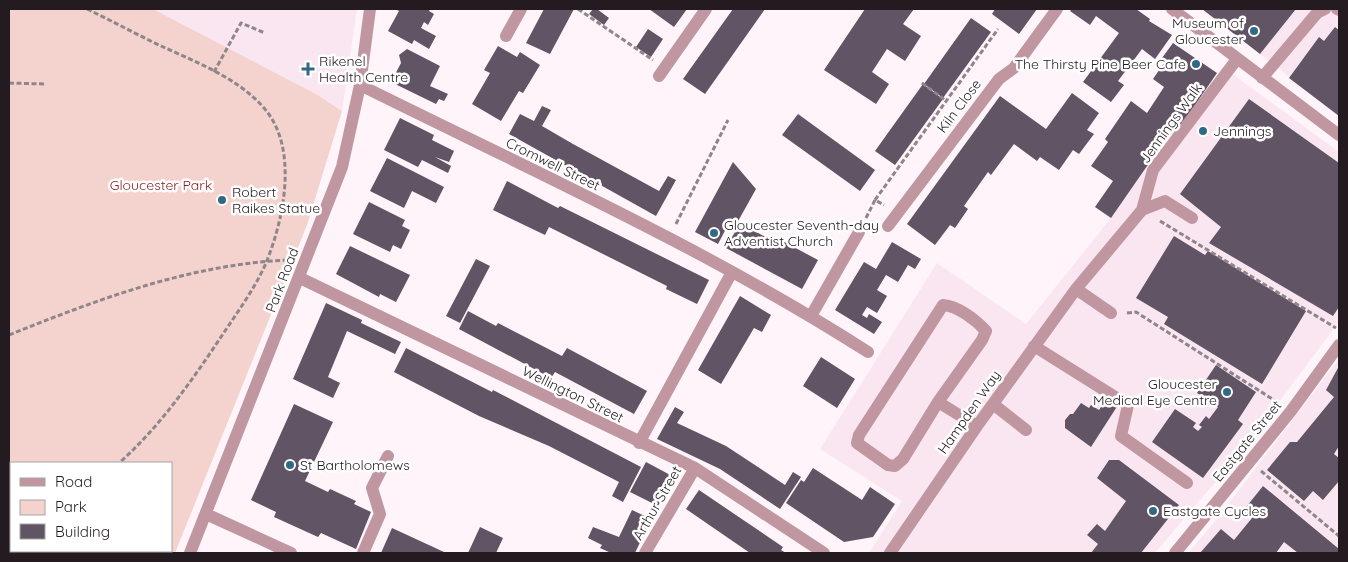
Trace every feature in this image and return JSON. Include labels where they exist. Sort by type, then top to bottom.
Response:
[{"type":"street","name":"Park Road","points":[[190,553],[300,278],[342,167],[360,85],[370,9]]},
{"type":"street","points":[[506,36],[521,9]]},
{"type":"street","points":[[661,72],[706,9]]},
{"type":"street","name":"Kiln Close","points":[[888,226],[999,78],[1014,68],[1057,9]]},
{"type":"street","points":[[1172,9],[1339,135]]},
{"type":"street","points":[[1262,78],[1317,13],[1325,9]]},
{"type":"street","name":"Jennings Walk","points":[[1142,210],[1153,170],[1237,58]]},
{"type":"street","name":"Cromwell Street","points":[[360,85],[669,238],[811,316],[868,352]]},
{"type":"street","name":"Hampden Way","points":[[890,553],[1034,346],[1076,290],[1142,210],[1165,201],[1192,218]]},
{"type":"street","points":[[811,316],[859,232]]},
{"type":"street","points":[[640,443],[732,272]]},
{"type":"street","name":"Wellington Street","points":[[300,278],[695,468],[824,553]]},
{"type":"street","points":[[1076,290],[1112,314]]},
{"type":"street","points":[[943,305],[951,305],[979,323],[986,331],[982,340],[938,402],[903,460],[894,466],[888,465],[857,443],[859,436],[938,311],[943,305]]},
{"type":"street","name":"Eastgate Street","points":[[1174,553],[1251,462],[1339,345]]},
{"type":"street","points":[[1034,346],[1128,405],[1121,436],[1187,483]]},
{"type":"street","points":[[938,402],[977,426]]},
{"type":"street","points":[[993,404],[1026,430]]},
{"type":"street","points":[[363,553],[380,514],[372,488],[388,456]]},
{"type":"street","name":"Arthur Street","points":[[646,553],[695,468]]},
{"type":"street","points":[[206,514],[290,553]]},
{"type":"path","points":[[87,9],[214,72],[240,87],[265,108],[280,134],[285,154],[284,195],[266,261],[256,282],[184,390],[158,424],[120,462]]},
{"type":"path","points":[[578,9],[661,72]]},
{"type":"path","points":[[214,72],[241,23],[265,33]]},
{"type":"path","points":[[859,232],[875,200],[945,100],[998,29]]},
{"type":"path","points":[[9,83],[44,84]]},
{"type":"path","points":[[922,83],[945,100]]},
{"type":"path","points":[[669,238],[728,120]]},
{"type":"path","points":[[875,200],[898,213]]},
{"type":"path","points":[[1142,210],[1339,330]]},
{"type":"path","points":[[9,335],[77,308],[182,275],[252,262],[306,259]]},
{"type":"path","points":[[1112,314],[1136,312],[1291,411]]},
{"type":"path","points":[[1251,462],[1339,536]]},
{"type":"shaded area","name":"Rikenel Health Centre","points":[[153,9],[357,9],[342,111],[316,94]]},
{"type":"shaded area","points":[[1296,9],[1339,9],[1339,116],[1260,54]]},
{"type":"shaded area","points":[[1223,67],[1339,152],[1339,322],[1246,446],[1155,553],[869,553],[902,501],[820,449],[937,263],[1026,324],[1111,218],[1172,130],[1175,132]]},
{"type":"shaded area","points":[[1339,359],[1339,553],[1188,553],[1213,524]]},
{"type":"green space","name":"Gloucester Park","points":[[9,9],[153,9],[316,94],[342,111],[307,225],[175,553],[9,553]]},
{"type":"building","points":[[395,9],[430,9],[429,11],[434,14],[428,25],[424,22],[421,28],[436,36],[429,49],[414,40],[412,44],[388,31],[399,11]]},
{"type":"building","points":[[544,9],[574,9],[550,54],[526,43]]},
{"type":"building","points":[[593,9],[597,9],[609,18],[604,25],[589,14]]},
{"type":"building","points":[[649,9],[687,9],[674,27]]},
{"type":"building","points":[[733,9],[765,9],[705,94],[683,79]]},
{"type":"building","points":[[865,9],[914,9],[903,24],[921,36],[905,61],[887,49],[872,72],[889,84],[876,104],[824,70]]},
{"type":"building","points":[[995,9],[1037,9],[1019,34],[992,14]]},
{"type":"building","points":[[1072,9],[1136,9],[1150,19],[1149,21],[1172,35],[1155,59],[1142,49],[1118,81],[1124,85],[1111,102],[1083,82],[1119,33],[1096,16],[1090,25],[1070,11]]},
{"type":"building","name":"Museum of Gloucester","points":[[1202,9],[1296,9],[1260,54]]},
{"type":"building","points":[[971,18],[991,32],[943,98],[924,84]]},
{"type":"building","points":[[1335,27],[1339,30],[1339,116],[1289,78],[1319,37],[1324,41]]},
{"type":"building","points":[[648,29],[663,39],[651,57],[636,47]]},
{"type":"building","points":[[1173,43],[1217,73],[1176,133],[1172,130],[1111,218],[1095,207],[1113,181],[1091,166],[1108,142],[1105,139],[1131,101],[1147,113],[1164,87],[1153,79],[1166,60],[1162,58]]},
{"type":"building","points":[[498,46],[517,57],[520,52],[540,65],[523,93],[519,91],[501,121],[472,104],[490,73],[484,70]]},
{"type":"building","points":[[407,49],[440,66],[430,86],[448,94],[444,101],[439,99],[436,104],[391,82],[401,63],[399,55]]},
{"type":"building","points":[[923,84],[943,99],[895,165],[875,151]]},
{"type":"building","points":[[1072,93],[1099,113],[1087,130],[1094,134],[1079,154],[1073,150],[1059,170],[1040,157],[1037,161],[1014,144],[991,175],[988,172],[964,206],[968,209],[955,228],[950,225],[935,245],[907,224],[1000,96],[1046,129]]},
{"type":"building","points":[[1249,99],[1339,163],[1339,307],[1333,316],[1209,243],[1221,227],[1180,194]]},
{"type":"building","points":[[542,106],[551,110],[542,126],[573,144],[659,191],[668,176],[676,180],[656,216],[509,134],[520,114],[534,121]]},
{"type":"building","points":[[798,114],[875,170],[860,191],[782,135]]},
{"type":"building","points":[[400,118],[434,135],[432,140],[454,151],[449,162],[435,157],[451,166],[448,173],[422,160],[418,167],[384,150]]},
{"type":"building","points":[[387,158],[444,187],[436,203],[412,191],[404,208],[370,191]]},
{"type":"building","points":[[733,162],[756,189],[737,223],[729,223],[718,244],[695,232]]},
{"type":"building","points":[[507,181],[558,208],[560,206],[709,280],[697,304],[666,289],[667,286],[549,227],[545,235],[493,210]]},
{"type":"building","points":[[369,202],[405,220],[402,226],[410,230],[401,249],[393,245],[390,252],[353,234]]},
{"type":"building","points":[[740,223],[771,240],[773,236],[818,260],[802,289],[726,248]]},
{"type":"building","points":[[1174,236],[1205,255],[1208,251],[1306,311],[1262,384],[1164,324],[1168,317],[1136,298]]},
{"type":"building","points":[[892,242],[921,259],[915,269],[908,265],[898,282],[886,275],[877,290],[887,296],[877,313],[867,307],[862,315],[867,318],[869,314],[882,322],[874,334],[835,310],[864,262],[876,269]]},
{"type":"building","points":[[350,246],[410,275],[396,302],[380,294],[379,297],[336,274]]},
{"type":"building","points":[[476,259],[490,266],[460,323],[446,316]]},
{"type":"building","points":[[740,296],[771,315],[762,332],[754,328],[721,384],[698,370]]},
{"type":"building","points":[[326,303],[362,320],[361,323],[401,342],[395,354],[347,331],[328,377],[340,383],[333,398],[293,379]]},
{"type":"building","points":[[468,311],[496,326],[498,323],[562,356],[567,348],[647,391],[634,414],[555,372],[551,378],[459,329]]},
{"type":"building","points":[[406,348],[492,392],[493,390],[641,467],[623,502],[612,496],[619,482],[549,446],[479,416],[394,372]]},
{"type":"building","points":[[821,357],[855,379],[837,408],[803,386]]},
{"type":"building","points":[[1216,365],[1256,392],[1238,420],[1243,424],[1203,478],[1152,442],[1175,409],[1196,423],[1193,427],[1198,431],[1202,427],[1199,425],[1206,416],[1209,419],[1218,407],[1197,393]]},
{"type":"building","points":[[1339,366],[1339,446],[1334,454],[1339,458],[1339,481],[1323,500],[1313,491],[1304,501],[1267,470],[1290,442],[1297,442],[1334,397],[1326,390]]},
{"type":"building","points":[[1107,398],[1118,405],[1091,447],[1065,428],[1065,420],[1070,414],[1073,414],[1081,403],[1089,408],[1091,405],[1099,410]]},
{"type":"building","name":"St Bartholomews","points":[[294,404],[333,422],[305,481],[328,492],[330,489],[356,501],[354,504],[371,512],[356,549],[321,533],[318,537],[274,517],[276,512],[251,500]]},
{"type":"building","points":[[675,407],[684,412],[677,423],[726,446],[785,485],[793,472],[801,477],[780,509],[720,469],[657,439]]},
{"type":"building","points":[[1109,460],[1119,460],[1179,505],[1141,553],[1091,553],[1098,544],[1087,535],[1097,524],[1105,531],[1126,501],[1097,478]]},
{"type":"building","points":[[646,462],[674,477],[658,506],[630,492]]},
{"type":"building","points":[[813,468],[862,500],[870,487],[895,504],[873,537],[844,542],[786,503],[801,480],[804,482]]},
{"type":"building","points":[[1263,486],[1339,549],[1339,553],[1298,553],[1284,542],[1276,553],[1200,553],[1221,529],[1234,540],[1252,518],[1243,511]]},
{"type":"building","points":[[699,490],[783,547],[781,550],[786,553],[750,553],[686,509]]},
{"type":"building","points":[[632,510],[651,519],[635,553],[611,553],[600,548],[602,545],[588,538],[593,527],[619,537]]},
{"type":"building","points":[[480,527],[503,538],[496,553],[468,553]]},
{"type":"building","points":[[392,528],[444,552],[381,553]]},
{"type":"place","name":"Museum of Gloucester","points":[[1254,31]]},
{"type":"place","name":"The Thirsty Pine Beer Cafe","points":[[1196,64]]},
{"type":"place","name":"Rikenel Health Centre","points":[[308,69]]},
{"type":"place","name":"Jennings","points":[[1203,131]]},
{"type":"place","name":"Robert Raikes Statue","points":[[222,200]]},
{"type":"place","name":"Gloucester Seventh-day Adventist Church","points":[[714,233]]},
{"type":"place","name":"Gloucester Medical Eye Centre","points":[[1227,392]]},
{"type":"place","name":"St Bartholomews","points":[[290,465]]},
{"type":"place","name":"Eastgate Cycles","points":[[1153,511]]}]
